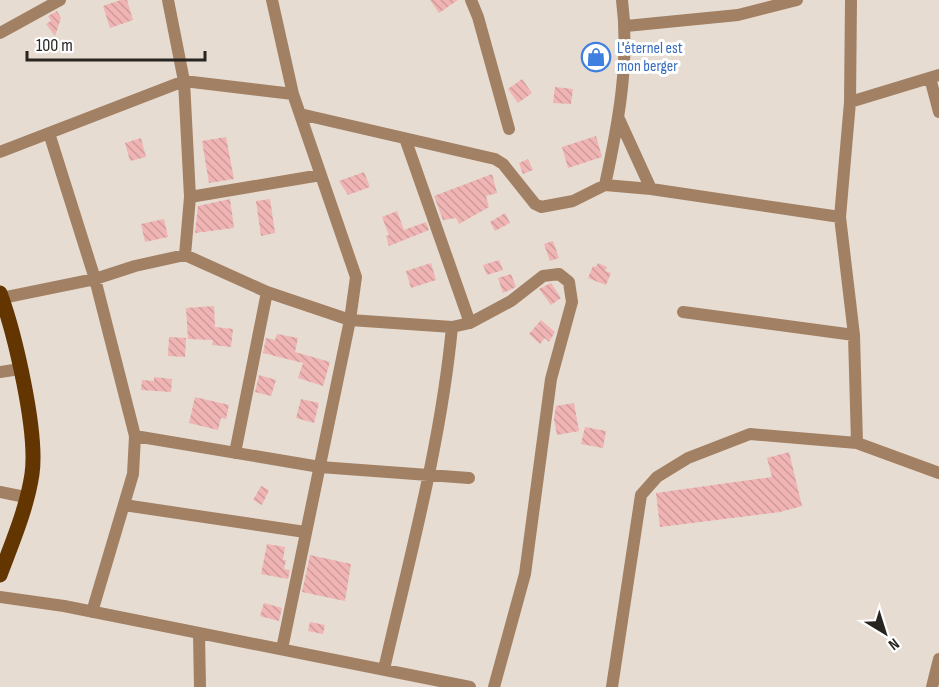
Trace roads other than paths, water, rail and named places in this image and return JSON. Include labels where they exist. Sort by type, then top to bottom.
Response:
[{"type":"main road","points":[[0,575],[32,476],[34,450],[20,369],[1,295]]},
{"type":"street","points":[[0,33],[60,0]]},
{"type":"street","points":[[168,0],[184,81],[190,197],[185,255]]},
{"type":"street","points":[[272,0],[293,94],[356,277],[350,321],[282,649]]},
{"type":"street","points":[[471,0],[478,17],[509,129]]},
{"type":"street","points":[[605,185],[619,119],[626,26],[622,0]]},
{"type":"street","points":[[626,26],[738,15],[796,0]]},
{"type":"street","points":[[851,0],[850,102],[840,217],[854,335],[857,443]]},
{"type":"street","points":[[850,102],[934,76],[939,112]]},
{"type":"street","points":[[0,153],[184,81],[293,94]]},
{"type":"street","points":[[300,114],[406,141],[495,159],[503,164],[521,188],[541,207],[573,201],[605,185],[651,189],[840,217]]},
{"type":"street","points":[[619,119],[651,189]]},
{"type":"street","points":[[50,133],[95,279],[135,436],[133,474],[92,612]]},
{"type":"street","points":[[406,141],[470,323]]},
{"type":"street","points":[[190,197],[321,175]]},
{"type":"street","points":[[1,295],[95,279],[135,266],[185,255],[267,292],[350,321],[452,327],[470,323],[511,301],[543,276],[559,274],[568,282],[572,302],[551,379],[525,574],[494,687]]},
{"type":"street","points":[[235,453],[267,292]]},
{"type":"street","points":[[684,312],[854,335]]},
{"type":"street","points":[[384,669],[428,475],[447,374],[452,327]]},
{"type":"street","points":[[0,372],[20,369]]},
{"type":"street","points":[[612,687],[640,495],[647,485],[688,458],[750,434],[857,443],[939,473]]},
{"type":"street","points":[[135,436],[320,467],[469,478]]},
{"type":"street","points":[[0,492],[25,497]]},
{"type":"street","points":[[124,505],[305,532]]},
{"type":"street","points":[[0,597],[92,612],[470,687]]},
{"type":"street","points":[[199,634],[200,687]]},
{"type":"street","points":[[932,687],[939,659]]},
{"type":"place","name":"L'éternel est mon berger","points":[[596,57]]}]
